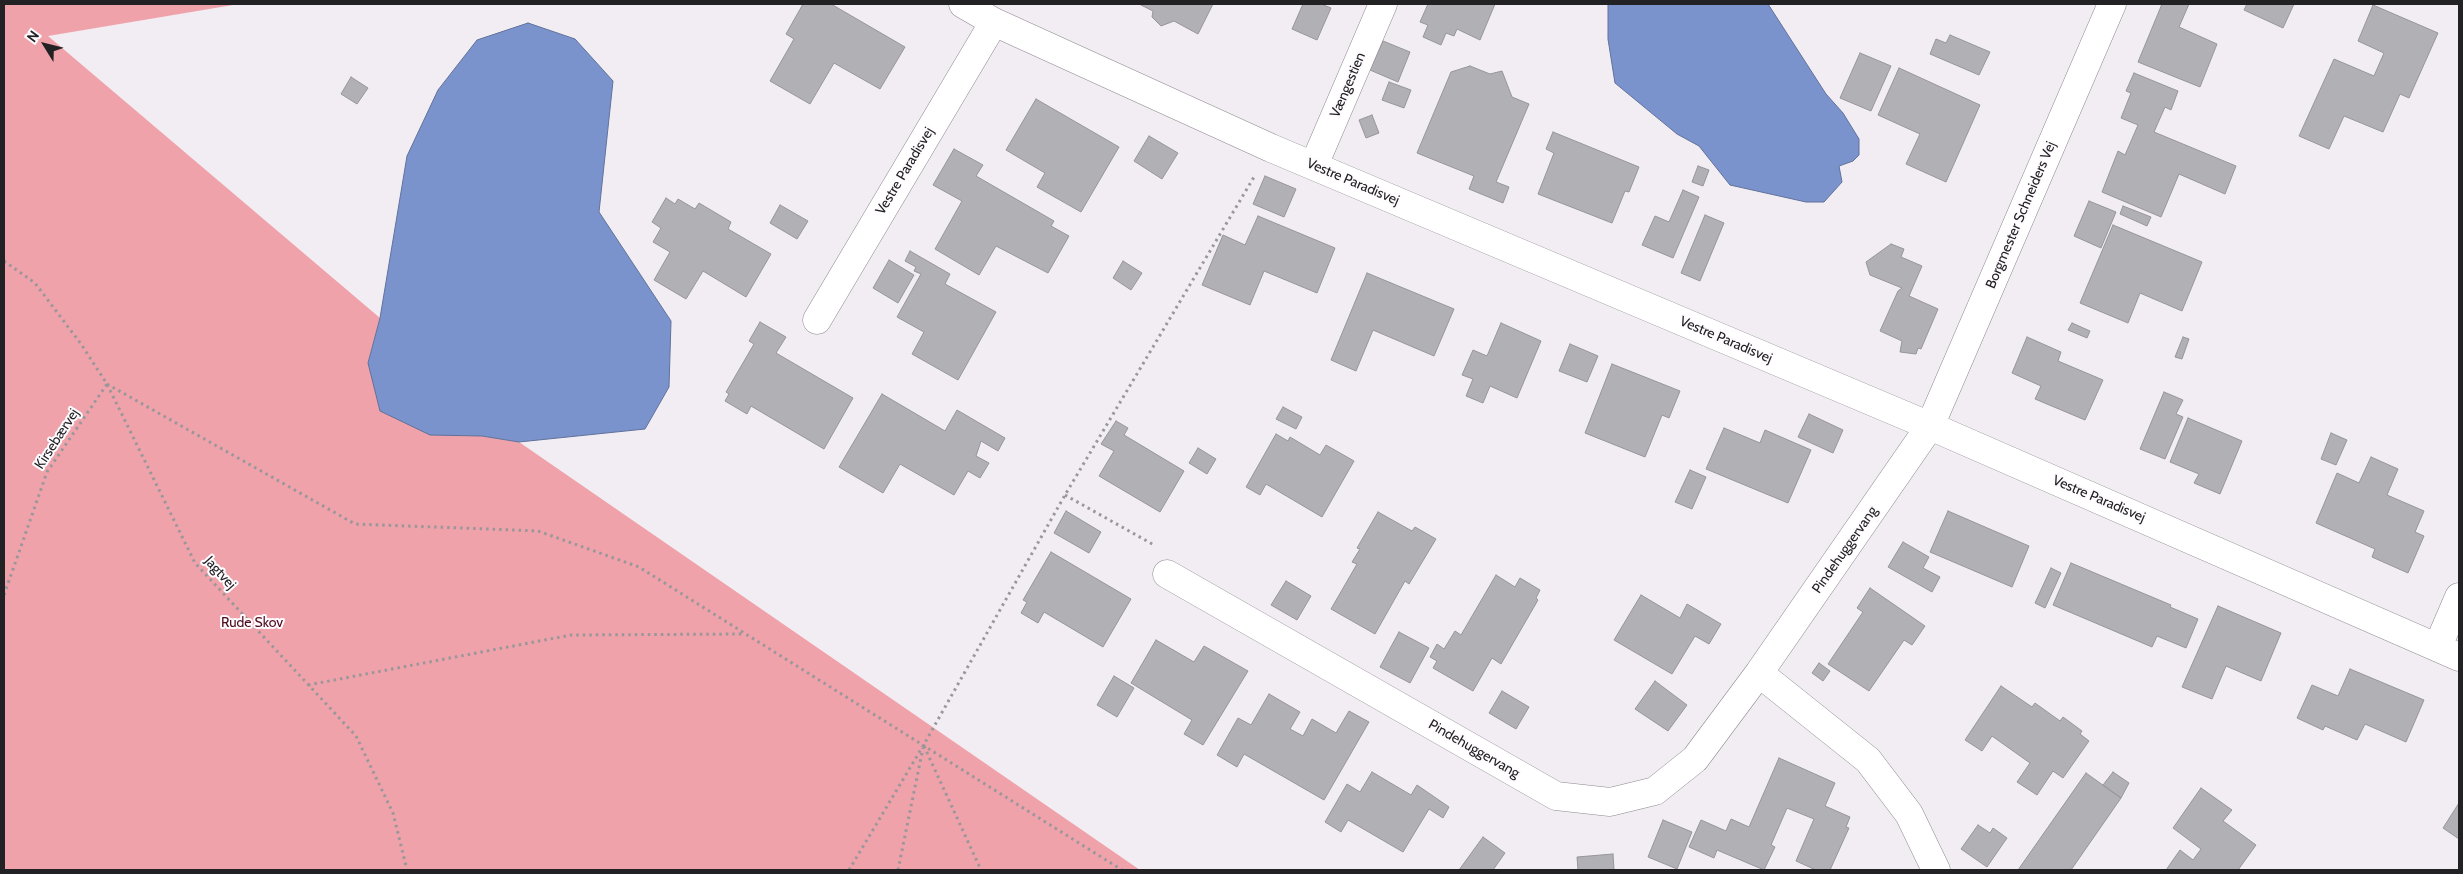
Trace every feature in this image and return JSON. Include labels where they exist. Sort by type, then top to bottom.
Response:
[{"type":"street","name":"Vestre Paradisvej","points":[[963,4],[994,22],[1271,148],[1930,426],[2449,652]]},
{"type":"street","name":"Vængestien","points":[[1314,165],[1383,4]]},
{"type":"street","name":"Borgmester Schneiders Vej","points":[[1930,426],[2112,4]]},
{"type":"street","name":"Vestre Paradisvej","points":[[817,320],[994,22]]},
{"type":"street","name":"Pindehuggervang","points":[[1167,574],[1556,796],[1610,802],[1655,791],[1696,759],[1759,673],[1930,426]]},
{"type":"street","points":[[2449,652],[2459,597]]},
{"type":"street","points":[[1759,673],[1868,760],[1909,814],[1936,870]]},
{"type":"path","points":[[849,870],[923,746],[1065,495],[1271,148]]},
{"type":"path","name":"Jagtvej","points":[[4,261],[35,283],[107,384],[195,564],[356,736],[393,814],[407,870]]},
{"type":"path","points":[[107,384],[355,524],[538,531],[639,567],[1122,870]]},
{"type":"path","name":"Kirsebærvej","points":[[4,595],[47,472],[107,384]]},
{"type":"path","points":[[1065,495],[1158,547],[1167,574]]},
{"type":"path","points":[[308,685],[571,635],[745,634]]},
{"type":"path","points":[[898,870],[923,746]]},
{"type":"path","points":[[923,746],[981,870]]},
{"type":"green space","name":"Rude Skov","points":[[4,4],[239,4],[48,36],[380,318],[368,363],[482,436],[519,442],[1140,870],[4,870]]},
{"type":"water","points":[[1608,4],[1768,4],[1826,94],[1843,113],[1859,139],[1859,155],[1853,161],[1839,166],[1842,182],[1824,202],[1806,202],[1730,185],[1699,146],[1677,134],[1615,83],[1608,39]]},
{"type":"water","points":[[528,23],[575,39],[613,81],[599,212],[671,321],[669,387],[645,429],[519,442],[482,436],[430,435],[380,411],[368,363],[380,318],[407,156],[438,90],[477,40]]},
{"type":"building","points":[[803,4],[831,4],[905,47],[880,89],[834,63],[810,104],[770,81],[794,39],[786,34]]},
{"type":"building","points":[[1139,4],[1213,4],[1198,34],[1174,21],[1161,26],[1152,17],[1153,11]]},
{"type":"building","points":[[1303,4],[1321,4],[1331,8],[1317,40],[1292,29]]},
{"type":"building","points":[[1428,4],[1495,4],[1480,40],[1457,29],[1454,36],[1446,33],[1441,45],[1423,37],[1428,25],[1420,22]]},
{"type":"building","points":[[2162,4],[2189,4],[2179,27],[2217,44],[2200,87],[2138,62]]},
{"type":"building","points":[[2247,4],[2294,4],[2283,28],[2244,10]]},
{"type":"building","points":[[2373,5],[2438,33],[2409,98],[2400,94],[2383,132],[2344,116],[2329,149],[2299,136],[2334,59],[2374,76],[2384,53],[2358,41]]},
{"type":"building","points":[[1950,35],[1990,52],[1979,75],[1930,54],[1936,39],[1946,43]]},
{"type":"building","points":[[1383,41],[1410,52],[1398,82],[1370,70]]},
{"type":"building","points":[[1860,53],[1891,66],[1871,111],[1840,98]]},
{"type":"building","points":[[1470,66],[1490,74],[1502,71],[1512,97],[1529,104],[1496,182],[1509,187],[1503,203],[1469,189],[1474,176],[1417,153],[1451,72]]},
{"type":"building","points":[[1899,68],[1980,105],[1946,182],[1906,164],[1920,134],[1878,115]]},
{"type":"building","points":[[2134,73],[2178,91],[2171,110],[2165,107],[2154,132],[2236,166],[2225,194],[2179,174],[2161,217],[2102,192],[2118,151],[2125,155],[2138,125],[2121,118],[2131,93],[2126,91]]},
{"type":"building","points":[[351,77],[368,88],[357,104],[341,94]]},
{"type":"building","points":[[1389,82],[1411,90],[1404,108],[1382,100]]},
{"type":"building","points":[[1036,99],[1119,147],[1081,212],[1037,187],[1045,173],[1006,150]]},
{"type":"building","points":[[1372,115],[1379,133],[1366,138],[1359,120]]},
{"type":"building","points":[[1553,132],[1639,167],[1629,192],[1625,191],[1612,223],[1538,194],[1554,153],[1546,149]]},
{"type":"building","points":[[1149,136],[1178,153],[1162,179],[1134,161]]},
{"type":"building","points":[[954,149],[983,165],[976,176],[1054,221],[1051,226],[1069,236],[1048,273],[996,246],[979,275],[935,249],[962,201],[933,185]]},
{"type":"building","points":[[1698,166],[1709,170],[1703,186],[1692,182]]},
{"type":"building","points":[[1265,176],[1296,189],[1284,217],[1253,204]]},
{"type":"building","points":[[1683,190],[1699,197],[1673,258],[1642,245],[1655,216],[1669,222]]},
{"type":"building","points":[[666,198],[675,204],[678,199],[695,209],[699,203],[731,222],[728,229],[771,254],[746,297],[703,271],[686,299],[654,280],[670,252],[653,242],[661,228],[652,222]]},
{"type":"building","points":[[2089,201],[2116,212],[2101,248],[2074,236]]},
{"type":"building","points":[[780,205],[808,221],[797,239],[770,223]]},
{"type":"building","points":[[2123,206],[2151,217],[2147,226],[2120,214]]},
{"type":"building","points":[[1705,215],[1724,223],[1700,281],[1681,273]]},
{"type":"building","points":[[1258,216],[1335,248],[1317,293],[1264,271],[1250,305],[1202,285],[1223,235],[1245,245]]},
{"type":"building","points":[[2113,225],[2202,262],[2182,311],[2140,293],[2128,323],[2080,303]]},
{"type":"building","points":[[1891,244],[1904,249],[1901,257],[1922,266],[1909,296],[1938,309],[1921,349],[1918,348],[1916,354],[1900,352],[1902,341],[1880,331],[1898,291],[1902,288],[1870,275],[1866,262]]},
{"type":"building","points":[[910,251],[950,274],[945,284],[996,312],[958,380],[912,354],[924,332],[897,317],[921,274],[914,271],[916,267],[905,261]]},
{"type":"building","points":[[889,260],[914,275],[898,303],[873,288]]},
{"type":"building","points":[[1123,261],[1142,273],[1131,290],[1113,278]]},
{"type":"building","points":[[1367,273],[1454,309],[1434,356],[1373,330],[1356,371],[1331,360]]},
{"type":"building","points":[[760,322],[786,337],[776,353],[853,398],[824,449],[751,406],[747,414],[725,401],[729,394],[726,392],[754,344],[749,341]]},
{"type":"building","points":[[1501,323],[1541,341],[1517,398],[1490,386],[1483,403],[1466,396],[1473,379],[1462,375],[1473,350],[1487,356]]},
{"type":"building","points":[[2072,323],[2090,331],[2087,338],[2068,330]]},
{"type":"building","points":[[2027,337],[2061,352],[2058,361],[2103,380],[2085,420],[2035,399],[2041,386],[2012,373]]},
{"type":"building","points":[[2183,337],[2189,339],[2182,359],[2175,357]]},
{"type":"building","points":[[1570,344],[1598,356],[1587,382],[1559,371]]},
{"type":"building","points":[[1612,364],[1680,391],[1669,418],[1662,415],[1645,457],[1585,433]]},
{"type":"building","points":[[2164,392],[2183,400],[2176,414],[2183,417],[2165,459],[2140,449]]},
{"type":"building","points":[[882,394],[945,431],[957,410],[1005,438],[998,451],[981,441],[976,456],[989,463],[980,478],[968,471],[954,495],[900,464],[883,493],[839,467]]},
{"type":"building","points":[[1283,407],[1302,417],[1296,429],[1276,419]]},
{"type":"building","points":[[1809,414],[1843,430],[1833,453],[1798,437]]},
{"type":"building","points":[[2188,418],[2242,441],[2220,494],[2194,483],[2199,474],[2170,462]]},
{"type":"building","points":[[1116,421],[1128,428],[1124,435],[1184,471],[1160,512],[1099,476],[1114,451],[1101,444]]},
{"type":"building","points":[[1724,428],[1760,443],[1765,430],[1811,450],[1788,503],[1706,469]]},
{"type":"building","points":[[2331,433],[2347,440],[2336,465],[2321,459]]},
{"type":"building","points":[[1276,434],[1288,441],[1290,437],[1320,455],[1326,445],[1354,461],[1322,517],[1266,484],[1260,495],[1246,487]]},
{"type":"building","points":[[1198,448],[1216,459],[1207,474],[1189,463]]},
{"type":"building","points":[[2371,457],[2398,469],[2387,495],[2424,511],[2415,532],[2424,536],[2408,573],[2372,557],[2375,549],[2316,523],[2337,473],[2359,483]]},
{"type":"building","points":[[1690,470],[1706,477],[1692,509],[1675,502]]},
{"type":"building","points":[[1066,511],[1101,532],[1089,553],[1054,533]]},
{"type":"building","points":[[1948,511],[2029,546],[2012,587],[1930,552]]},
{"type":"building","points":[[1378,512],[1412,531],[1415,527],[1436,539],[1409,584],[1405,581],[1375,634],[1331,609],[1357,564],[1352,562],[1360,549],[1357,548]]},
{"type":"building","points":[[1903,542],[1929,557],[1923,568],[1940,577],[1932,592],[1888,567]]},
{"type":"building","points":[[1051,552],[1131,599],[1103,647],[1044,612],[1038,623],[1021,613],[1027,602],[1023,600]]},
{"type":"building","points":[[2071,563],[2171,605],[2170,607],[2198,619],[2186,648],[2157,636],[2152,647],[2053,605]]},
{"type":"building","points":[[2051,568],[2061,573],[2045,608],[2035,603]]},
{"type":"building","points":[[1496,575],[1515,587],[1520,578],[1540,590],[1536,598],[1538,600],[1501,664],[1492,658],[1473,691],[1433,668],[1437,661],[1430,657],[1437,644],[1444,649],[1455,631],[1461,635]]},
{"type":"building","points":[[1286,581],[1311,596],[1297,620],[1271,605]]},
{"type":"building","points":[[1870,588],[1925,626],[1912,645],[1904,640],[1869,691],[1828,664],[1863,612],[1857,608]]},
{"type":"building","points":[[1641,595],[1680,618],[1687,604],[1721,624],[1709,644],[1695,636],[1672,674],[1614,640]]},
{"type":"building","points":[[2218,606],[2281,633],[2261,681],[2226,666],[2212,699],[2182,687]]},
{"type":"building","points":[[1399,632],[1429,648],[1410,683],[1380,667]]},
{"type":"building","points":[[1156,640],[1194,662],[1204,646],[1248,671],[1203,745],[1184,734],[1192,720],[1131,683]]},
{"type":"building","points":[[1819,663],[1830,671],[1823,681],[1812,673]]},
{"type":"building","points":[[2350,669],[2424,700],[2406,742],[2365,724],[2357,740],[2325,726],[2323,730],[2297,718],[2312,685],[2338,696]]},
{"type":"building","points":[[1114,676],[1134,688],[1117,717],[1097,705]]},
{"type":"building","points":[[1655,681],[1687,705],[1668,731],[1635,709]]},
{"type":"building","points":[[2001,686],[2032,707],[2035,703],[2060,721],[2063,717],[2082,731],[2080,734],[2089,741],[2063,778],[2053,771],[2037,795],[2017,782],[2030,763],[1992,736],[1982,751],[1965,740]]},
{"type":"building","points":[[1502,691],[1529,707],[1516,729],[1489,713]]},
{"type":"building","points":[[1269,694],[1300,712],[1290,729],[1303,736],[1312,719],[1336,733],[1349,711],[1369,722],[1324,800],[1244,754],[1237,767],[1217,755],[1238,718],[1251,725]]},
{"type":"building","points":[[1779,758],[1835,783],[1825,806],[1850,817],[1846,827],[1849,828],[1830,870],[1816,870],[1796,861],[1814,819],[1787,808],[1771,845],[1775,847],[1764,870],[1717,850],[1714,858],[1689,847],[1701,820],[1726,831],[1731,819],[1749,827]]},
{"type":"building","points":[[1372,772],[1411,795],[1417,785],[1449,807],[1443,818],[1429,809],[1403,852],[1348,820],[1341,832],[1325,822],[1347,784],[1360,792]]},
{"type":"building","points":[[2113,772],[2129,783],[2121,798],[2103,785]]},
{"type":"building","points":[[2086,773],[2121,798],[2071,870],[2018,870]]},
{"type":"building","points":[[2201,788],[2232,810],[2223,821],[2256,845],[2238,870],[2166,870],[2180,850],[2193,860],[2201,849],[2173,828]]},
{"type":"building","points":[[2459,803],[2459,839],[2443,828]]},
{"type":"building","points":[[1663,820],[1692,832],[1677,869],[1648,857]]},
{"type":"building","points":[[1978,825],[1990,833],[1993,828],[2007,838],[1987,867],[1961,849]]},
{"type":"building","points":[[1483,837],[1505,853],[1493,870],[1459,870]]},
{"type":"building","points":[[1613,854],[1614,870],[1578,870],[1577,857]]}]
